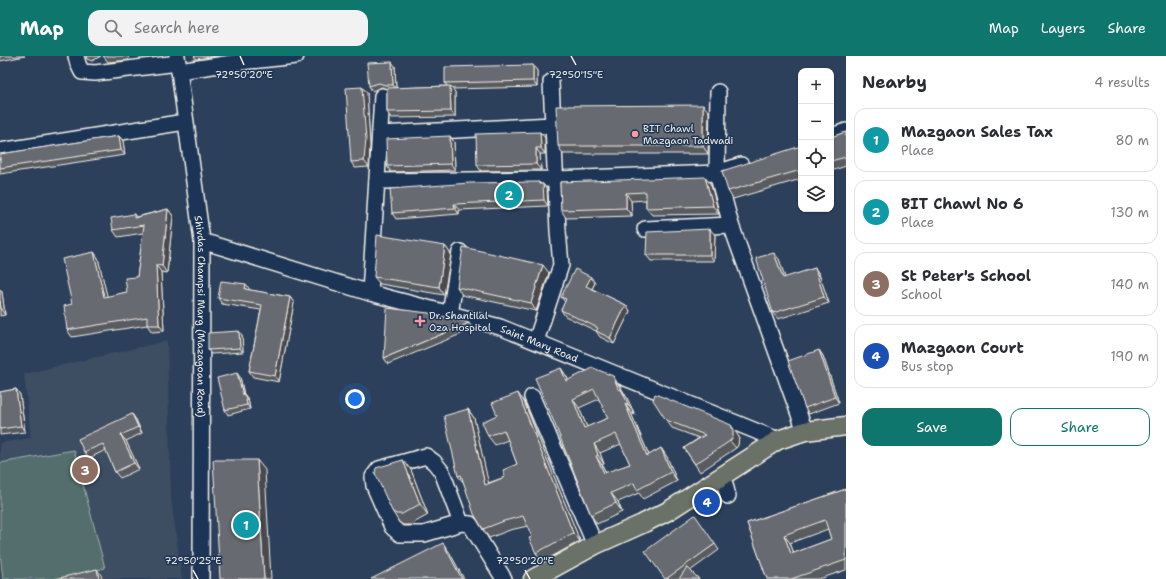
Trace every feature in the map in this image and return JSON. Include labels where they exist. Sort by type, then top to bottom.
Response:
[{"type":"main road","points":[[533,579],[595,545],[668,511],[778,440],[805,431],[846,426]]},
{"type":"street","points":[[76,56],[82,72],[95,73],[178,63],[296,56]]},
{"type":"street","name":"Shivdas Champsi Marg (Mazagoan Road)","points":[[178,63],[202,241],[201,579]]},
{"type":"street","points":[[536,341],[561,264],[551,82]]},
{"type":"street","points":[[718,92],[717,173],[731,225],[805,431]]},
{"type":"street","points":[[370,293],[382,96]]},
{"type":"street","points":[[0,151],[185,122]]},
{"type":"street","points":[[380,134],[553,125]]},
{"type":"street","points":[[834,135],[846,131]]},
{"type":"street","points":[[377,181],[556,179],[717,173],[752,162]]},
{"type":"street","points":[[645,229],[731,225]]},
{"type":"street","name":"Saint Mary Road","points":[[202,241],[370,293],[500,327],[778,440]]},
{"type":"street","points":[[450,314],[460,252]]},
{"type":"street","points":[[532,397],[595,545]]},
{"type":"street","points":[[461,523],[442,472],[434,462],[426,456],[380,468],[373,477],[374,486],[392,527],[400,534],[424,534],[461,523],[470,524],[504,579]]},
{"type":"street","points":[[722,476],[728,496]]},
{"type":"shaded area","points":[[167,341],[171,498],[182,579],[0,579],[0,443],[31,438],[24,374]]},
{"type":"green space","points":[[74,450],[105,568],[60,579],[3,579],[0,552],[0,463]]},
{"type":"building","points":[[392,62],[393,85],[379,83],[369,86],[367,63]]},
{"type":"building","points":[[533,65],[533,81],[445,83],[445,67]]},
{"type":"building","points":[[450,86],[451,111],[387,112],[387,88]]},
{"type":"building","points":[[362,87],[366,139],[364,161],[351,162],[346,88]]},
{"type":"building","name":"BIT Chawl Mazgaon Tadwadi","points":[[703,105],[703,146],[558,146],[556,106]]},
{"type":"building","points":[[540,132],[541,148],[536,148],[536,164],[477,165],[476,134]]},
{"type":"building","points":[[846,132],[846,157],[834,160],[834,140],[834,136]]},
{"type":"building","points":[[119,136],[121,150],[0,168],[0,154]]},
{"type":"building","points":[[450,136],[451,164],[387,166],[386,139]]},
{"type":"building","points":[[798,147],[798,171],[728,191],[722,171]]},
{"type":"building","points":[[705,177],[713,206],[646,208],[646,192],[626,193],[626,208],[561,210],[560,182]]},
{"type":"building","points":[[539,182],[539,184],[543,184],[544,200],[454,204],[455,208],[392,213],[390,189],[470,183]]},
{"type":"building","points":[[168,209],[162,266],[156,265],[159,325],[147,325],[147,317],[67,330],[64,306],[72,304],[62,259],[94,252],[104,297],[127,292],[125,278],[137,277],[144,225],[113,230],[111,218],[134,214],[134,218]]},
{"type":"building","points":[[710,229],[710,255],[646,255],[647,232]]},
{"type":"building","points":[[377,235],[445,246],[439,287],[374,277]]},
{"type":"building","points":[[463,247],[543,265],[531,303],[457,287]]},
{"type":"building","points":[[774,253],[783,278],[815,268],[824,297],[773,313],[756,258]]},
{"type":"building","points":[[575,269],[591,277],[586,286],[626,305],[610,338],[596,331],[598,328],[561,310],[566,299],[561,297]]},
{"type":"building","points":[[221,281],[246,284],[245,289],[290,297],[275,376],[249,371],[262,305],[218,298]]},
{"type":"building","points":[[387,308],[429,313],[469,323],[384,358]]},
{"type":"building","points":[[239,331],[240,348],[208,350],[208,333]]},
{"type":"building","points":[[819,350],[835,397],[805,408],[788,361]]},
{"type":"building","points":[[591,367],[613,376],[619,390],[621,389],[629,406],[625,404],[647,456],[661,448],[671,472],[637,490],[634,483],[611,493],[616,503],[591,515],[535,378],[561,368],[566,381],[591,369]],"holes":[[[594,389],[608,418],[584,428],[573,399]],[[616,434],[630,464],[604,473],[596,456],[598,455],[594,444]]]},
{"type":"building","points":[[237,373],[247,405],[225,410],[217,378]]},
{"type":"building","points":[[16,389],[21,426],[0,429],[0,392]]},
{"type":"building","points":[[518,393],[573,533],[536,553],[529,538],[532,537],[523,516],[483,529],[474,514],[461,475],[458,476],[444,416],[468,409],[485,485],[505,477],[503,470],[517,464],[504,430],[488,436],[482,422],[497,415],[492,403]]},
{"type":"building","points":[[655,394],[731,425],[733,437],[730,441],[695,464],[684,448],[705,435],[666,420],[653,400]]},
{"type":"building","points":[[132,414],[138,427],[121,435],[134,463],[115,472],[103,444],[84,452],[78,439]]},
{"type":"building","points":[[213,460],[257,460],[264,579],[220,579]]},
{"type":"building","points":[[403,460],[420,504],[402,514],[396,514],[392,511],[375,473],[376,468]]},
{"type":"building","points":[[846,489],[846,560],[791,579],[767,579],[747,523]],"holes":[[[825,520],[831,539],[791,554],[784,535]]]},
{"type":"building","points":[[695,515],[715,544],[665,579],[645,551]]},
{"type":"building","points":[[443,543],[462,579],[371,579]]},
{"type":"building","points":[[687,567],[699,579],[679,579]]},
{"type":"building","points":[[97,569],[99,579],[55,579]]},
{"type":"place","name":"BIT Chawl Mazgaon Tadwadi","points":[[635,134]]},
{"type":"place","name":"BIT Chawl No 6","points":[[509,195]]},
{"type":"place","name":"Dr. Shantilal Oza Hospital","points":[[420,321]]},
{"type":"place","name":"St Peter's School","points":[[85,470]]},
{"type":"place","name":"Mazgaon Court","points":[[707,502]]},
{"type":"place","name":"Mazgaon Sales Tax","points":[[246,525]]}]
